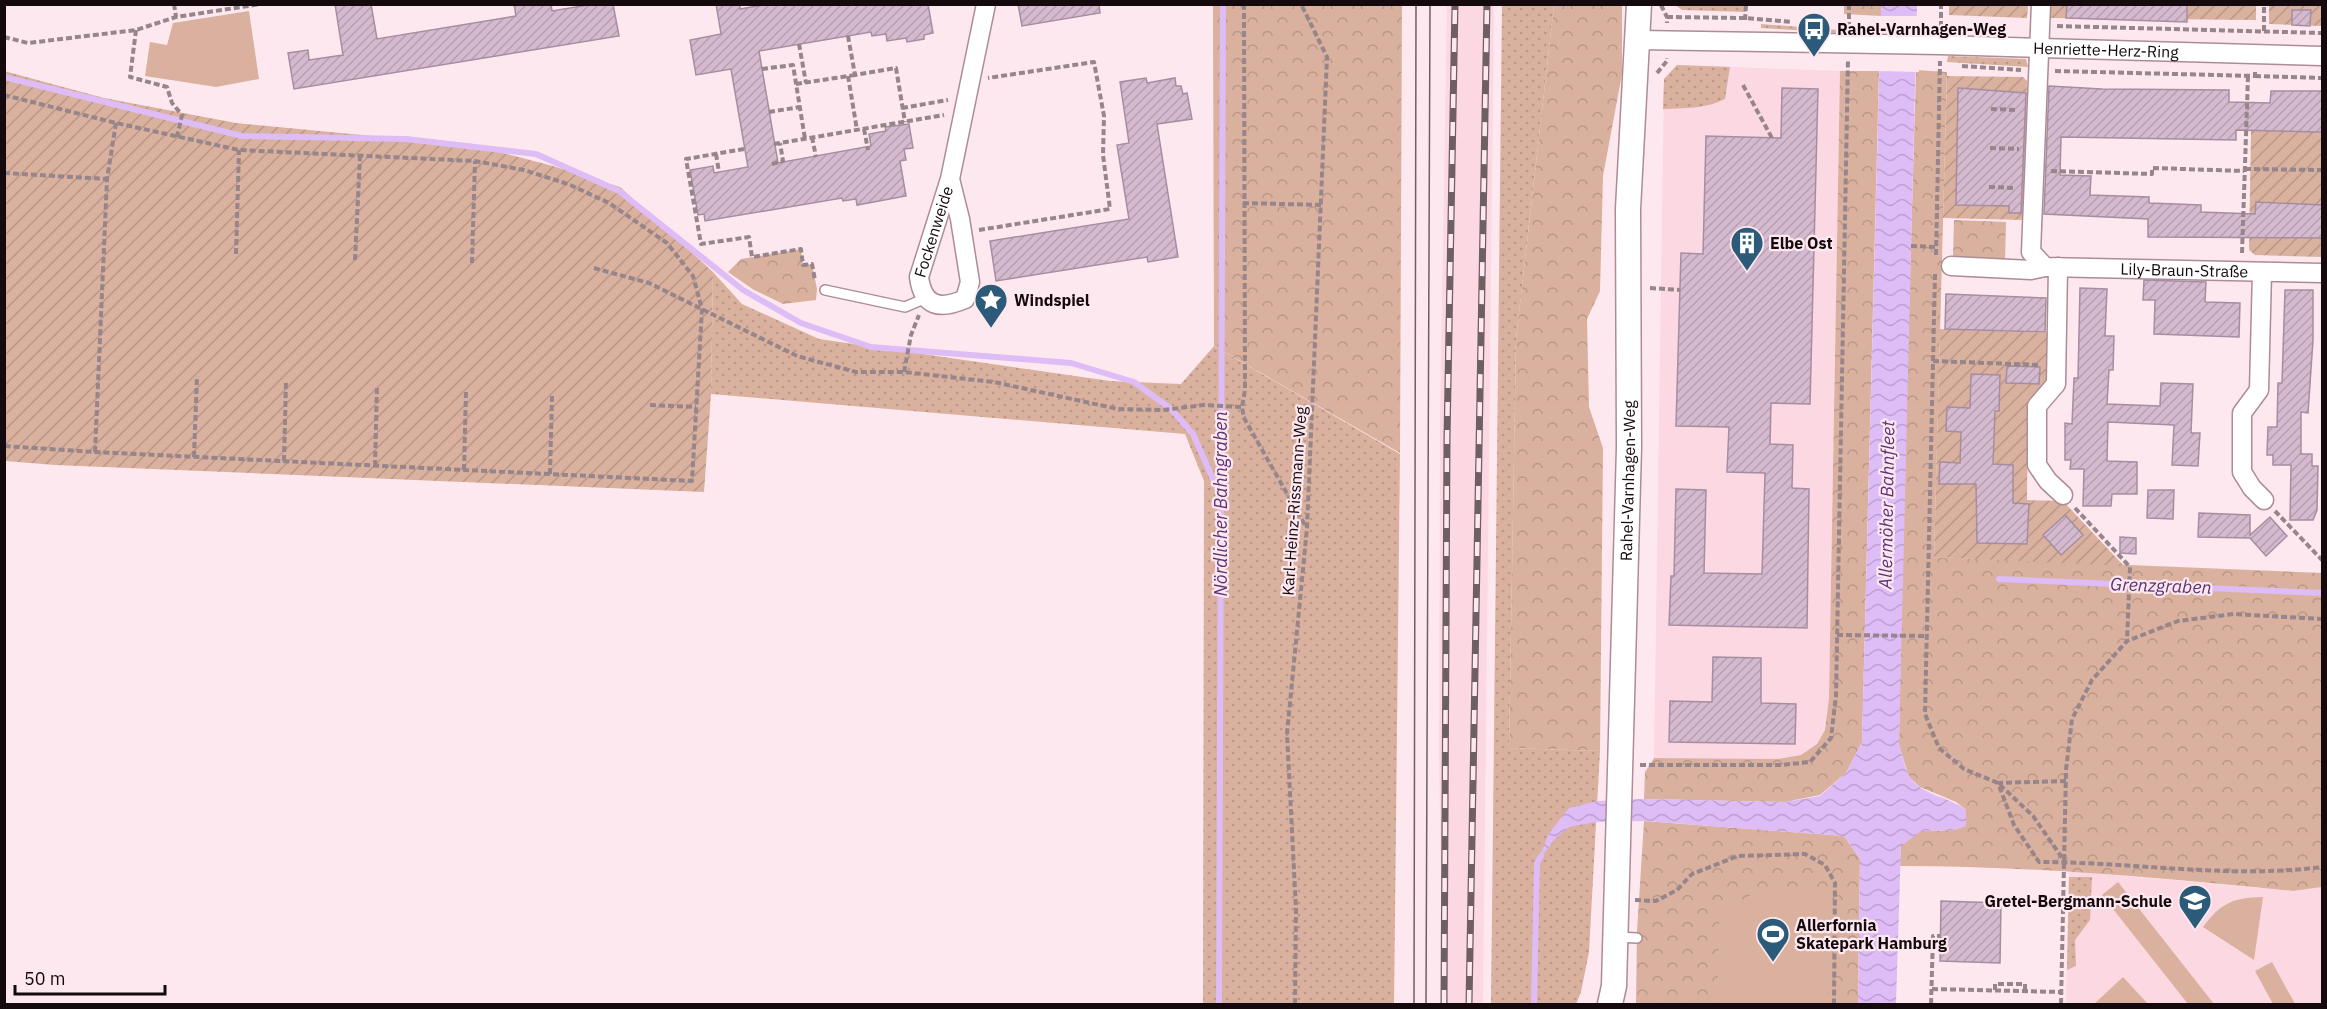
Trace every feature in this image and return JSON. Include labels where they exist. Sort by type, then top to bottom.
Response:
[{"type":"street","name":"Fockenweide","points":[[950,179],[970,282],[965,299],[949,306],[932,303],[926,298],[920,287],[919,277],[950,179],[986,4]]},
{"type":"street","name":"Rahel-Varnhagen-Weg","points":[[1610,1005],[1626,937],[1617,900],[1629,447],[1628,209],[1639,4]]},
{"type":"street","points":[[2041,4],[2034,179],[2041,264],[2056,384],[2037,406],[2037,465],[2062,495]]},
{"type":"street","name":"Henriette-Herz-Ring","points":[[1638,40],[1848,53],[1940,37],[2040,48],[2322,56]]},
{"type":"street","name":"Lily-Braun-Straße","points":[[1941,263],[2322,273]]},
{"type":"street","points":[[2262,272],[2259,390],[2242,413],[2242,472],[2252,488],[2264,500]]},
{"type":"lane","points":[[825,290],[905,307],[926,298]]},
{"type":"path","points":[[174,4],[176,17]]},
{"type":"path","points":[[4,37],[28,43],[136,30],[176,17],[261,4]]},
{"type":"path","points":[[1244,4],[1245,390],[1242,407],[1244,418],[1307,528]]},
{"type":"path","name":"Karl-Heinz-Rissmann-Weg","points":[[1295,1005],[1296,909],[1287,734],[1307,528],[1327,57],[1301,4]]},
{"type":"path","points":[[1837,26],[1849,27],[1849,4]]},
{"type":"path","points":[[1940,37],[1941,4]]},
{"type":"path","points":[[2264,4],[2264,31]]},
{"type":"path","points":[[1667,17],[1746,18],[1803,23]]},
{"type":"path","points":[[2040,26],[2322,33]]},
{"type":"path","points":[[1940,37],[1950,28]]},
{"type":"path","points":[[136,30],[130,77],[167,87],[172,103],[182,115],[177,137]]},
{"type":"path","points":[[848,36],[855,75]]},
{"type":"path","points":[[799,44],[806,83]]},
{"type":"path","points":[[1621,770],[1810,762],[1831,738],[1836,696],[1848,53]]},
{"type":"path","points":[[962,232],[1110,209],[1103,155],[1104,116],[1094,62],[970,80]]},
{"type":"path","points":[[2065,862],[2032,816],[1998,783],[1964,769],[1939,748],[1925,714],[1933,361],[1941,263],[1936,248],[1940,63],[1974,68],[2248,76],[2243,272]]},
{"type":"path","points":[[762,69],[793,65],[805,139]]},
{"type":"path","points":[[796,84],[896,68],[905,122]]},
{"type":"path","points":[[848,76],[857,130]]},
{"type":"path","points":[[2255,76],[2322,78]]},
{"type":"path","points":[[1743,85],[1772,138]]},
{"type":"path","points":[[4,95],[239,150],[475,161],[524,170],[568,184],[609,203],[667,243],[693,276],[702,309],[692,481],[4,446]]},
{"type":"path","points":[[902,108],[938,102]]},
{"type":"path","points":[[769,112],[800,107]]},
{"type":"path","points":[[1991,109],[2037,111]]},
{"type":"path","points":[[772,164],[783,161],[777,143],[963,112]]},
{"type":"path","points":[[95,452],[107,179],[116,123]]},
{"type":"path","points":[[864,129],[868,150]]},
{"type":"path","points":[[813,137],[816,157]]},
{"type":"path","points":[[1990,148],[2035,149]]},
{"type":"path","points":[[744,149],[686,159],[701,244],[748,237],[752,257],[801,249],[803,265],[812,264],[817,288],[825,290]]},
{"type":"path","points":[[236,254],[239,150]]},
{"type":"path","points":[[716,154],[719,172]]},
{"type":"path","points":[[355,260],[360,156]]},
{"type":"path","points":[[472,263],[475,161]]},
{"type":"path","points":[[1989,187],[2034,179],[2152,174],[2152,168],[2322,171]]},
{"type":"path","points":[[4,173],[107,179]]},
{"type":"path","points":[[1243,203],[1322,204]]},
{"type":"path","points":[[1911,246],[1936,248]]},
{"type":"path","points":[[594,268],[649,283],[797,356],[856,372],[904,372],[994,382],[1118,409],[1163,410],[1204,405],[1242,407]]},
{"type":"path","points":[[1650,288],[1680,290]]},
{"type":"path","points":[[904,372],[911,335]]},
{"type":"path","points":[[1933,361],[2049,365]]},
{"type":"path","points":[[194,457],[197,376]]},
{"type":"path","points":[[284,461],[286,381]]},
{"type":"path","points":[[375,466],[377,386]]},
{"type":"path","points":[[464,470],[466,391]]},
{"type":"path","points":[[550,474],[552,396]]},
{"type":"path","points":[[650,405],[696,407]]},
{"type":"path","points":[[2062,495],[2130,567],[2127,641]]},
{"type":"path","points":[[2264,500],[2322,560]]},
{"type":"path","points":[[2061,1005],[2066,781],[2072,719],[2092,680],[2127,641],[2178,621],[2234,614],[2322,619]]},
{"type":"path","points":[[1837,634],[1927,636]]},
{"type":"path","points":[[1998,783],[2066,781]]},
{"type":"path","points":[[1998,783],[2014,825],[2039,862],[2243,872],[2292,871],[2322,867]]},
{"type":"path","points":[[1617,900],[1656,901],[1677,890],[1692,874],[1738,856],[1805,854],[1825,865],[1836,884],[1834,1005]]},
{"type":"path","points":[[1931,1005],[1933,936],[1940,936]]},
{"type":"path","points":[[1932,989],[2062,992]]},
{"type":"shaded area","points":[[1447,5],[1494,5],[1483,1004],[1443,1004],[1439,754],[1440,417]]},
{"type":"shaded area","points":[[1677,65],[1840,71],[1829,698],[1825,730],[1817,744],[1801,755],[1778,759],[1654,758],[1664,79]]},
{"type":"shaded area","name":"Gretel-Bergmann-Schule","points":[[2069,871],[2293,891],[2322,887],[2322,1004],[2066,1004]]},
{"type":"green space","points":[[1213,5],[1402,5],[1400,453],[1214,346]]},
{"type":"green space","points":[[1502,5],[1554,5],[1516,339],[1509,748],[1600,751],[1589,952],[1581,992],[1576,1004],[1491,1004]]},
{"type":"green space","points":[[1554,5],[1622,5],[1622,74],[1603,176],[1600,291],[1587,319],[1589,407],[1603,448],[1600,751],[1509,748],[1516,339]]},
{"type":"green space","points":[[1675,5],[1746,5],[1746,12],[1682,10]]},
{"type":"green space","points":[[1844,5],[1881,5],[1881,16],[1844,14]]},
{"type":"green space","points":[[1949,5],[2028,5],[2027,18],[1949,15]]},
{"type":"green space","points":[[2050,5],[2256,5],[2256,20],[2050,18]]},
{"type":"green space","points":[[2269,5],[2322,5],[2322,26],[2269,24]]},
{"type":"green space","points":[[249,11],[259,79],[216,87],[145,76],[150,42],[167,45],[173,23]]},
{"type":"green space","points":[[1761,24],[1839,30],[1841,33],[1761,28]]},
{"type":"green space","points":[[1948,56],[2026,59],[2028,67],[1947,62]]},
{"type":"green space","points":[[1677,65],[1730,67],[1725,99],[1702,106],[1663,109],[1664,79]]},
{"type":"green space","points":[[1916,70],[1947,72],[1934,557],[2322,573],[2322,887],[2293,891],[2048,870],[1900,866],[1901,845],[1921,831],[1953,830],[1966,826],[1966,810],[1956,802],[1920,787],[1909,777],[1899,745]]},
{"type":"green space","points":[[4,71],[104,98],[236,123],[477,146],[620,187],[713,272],[711,394],[704,492],[5,461]]},
{"type":"green space","points":[[1840,71],[1879,71],[1862,742],[1846,773],[1820,795],[1785,802],[1644,799],[1645,772],[1654,758],[1778,759],[1801,755],[1817,744],[1825,730],[1829,698]]},
{"type":"green space","points":[[1947,76],[2023,77],[2027,81],[2024,220],[1943,218]]},
{"type":"green space","points":[[2251,130],[2322,132],[2322,257],[2255,255],[2249,250]]},
{"type":"green space","points":[[1954,220],[2006,222],[2005,262],[1953,260]]},
{"type":"green space","points":[[801,249],[803,265],[812,264],[817,289],[816,300],[783,304],[754,290],[728,272],[741,259]]},
{"type":"green space","points":[[713,272],[742,304],[819,339],[1110,381],[1181,384],[1214,346],[1400,454],[1394,1004],[1203,1004],[1204,481],[1185,434],[711,394]]},
{"type":"green space","points":[[1940,329],[2050,333],[2047,381],[2028,401],[2027,500],[2063,501],[2124,566],[1934,557]]},
{"type":"green space","points":[[1644,821],[1844,836],[1860,859],[1858,1004],[1636,1004],[1637,931]]},
{"type":"green space","points":[[2069,877],[2092,877],[2090,920],[2075,940],[2076,966],[2067,970]]},
{"type":"green space","points":[[2118,882],[2214,1004],[2188,1004],[2102,895]]},
{"type":"green space","name":"Allerfornia Skatepark Hamburg","points":[[1761,889],[1783,889],[1796,893],[1829,895],[1827,1004],[1717,1004],[1719,922],[1725,910]]},
{"type":"green space","points":[[2263,897],[2254,960],[2203,927],[2216,912],[2228,903]]},
{"type":"green space","points":[[2272,962],[2295,1004],[2273,1004],[2255,971]]},
{"type":"green space","points":[[2123,977],[2148,1004],[2094,1004]]},
{"type":"water","name":"Allermöher Bahnfleet","points":[[1881,5],[1917,5],[1899,745],[1910,777],[1921,788],[1966,810],[1966,826],[1953,830],[1921,831],[1901,846],[1896,1004],[1858,1004],[1860,859],[1844,836],[1644,821],[1596,822],[1569,827],[1554,840],[1537,863],[1549,833],[1569,808],[1597,801],[1644,799],[1785,802],[1820,796],[1846,773],[1862,742]]},
{"type":"pier","points":[[1878,16],[1920,16],[1919,72],[1876,71],[1874,62]]},
{"type":"building","points":[[335,4],[371,4],[377,39],[516,16],[514,4],[551,4],[552,11],[594,4],[613,4],[619,36],[294,89],[288,53],[308,50],[309,60],[343,55]]},
{"type":"building","points":[[716,4],[740,4],[740,9],[769,4],[928,4],[933,33],[924,35],[924,39],[907,42],[906,38],[887,41],[886,34],[872,36],[871,32],[759,51],[778,163],[871,146],[869,134],[886,131],[885,127],[909,124],[913,148],[904,149],[906,160],[900,161],[906,196],[857,205],[856,199],[843,201],[842,198],[705,221],[704,214],[698,215],[690,170],[713,166],[714,173],[748,167],[731,69],[696,75],[690,40],[721,34]]},
{"type":"building","points":[[1018,4],[1099,4],[1100,13],[1022,26]]},
{"type":"building","points":[[2067,4],[2187,4],[2187,22],[2066,18]]},
{"type":"building","points":[[2292,10],[2311,10],[2310,26],[2292,25]]},
{"type":"building","points":[[1146,78],[1147,83],[1175,78],[1176,86],[1181,86],[1183,94],[1187,93],[1192,119],[1157,124],[1178,257],[1148,262],[1147,257],[996,281],[990,241],[1129,219],[1117,145],[1129,143],[1120,82]]},
{"type":"building","points":[[2049,86],[2102,89],[2229,90],[2229,102],[2270,103],[2271,91],[2322,91],[2322,132],[2236,130],[2236,140],[2061,137],[2060,175],[2091,176],[2090,195],[2149,197],[2149,203],[2201,205],[2201,212],[2255,214],[2256,202],[2322,205],[2322,238],[2148,237],[2148,219],[2044,214]]},
{"type":"building","name":"Elbe Ost","points":[[1782,88],[1818,89],[1810,404],[1771,403],[1770,444],[1793,445],[1792,488],[1809,489],[1807,628],[1669,625],[1671,576],[1674,576],[1676,489],[1706,490],[1704,573],[1762,574],[1765,473],[1727,472],[1729,427],[1676,426],[1681,253],[1703,254],[1706,136],[1781,138]]},
{"type":"building","points":[[1958,88],[2026,93],[2021,213],[2009,213],[2009,206],[1956,205]]},
{"type":"building","points":[[2144,280],[2206,282],[2205,302],[2240,303],[2239,337],[2154,334],[2155,300],[2143,300]]},
{"type":"building","points":[[2080,288],[2107,289],[2105,336],[2114,336],[2113,370],[2109,370],[2107,404],[2160,406],[2161,383],[2193,384],[2191,433],[2200,433],[2198,466],[2172,465],[2174,425],[2108,422],[2107,461],[2137,462],[2137,494],[2112,494],[2111,506],[2083,506],[2084,469],[2070,469],[2071,460],[2065,460],[2065,423],[2072,424],[2074,378],[2078,378]]},
{"type":"building","points":[[2285,290],[2313,290],[2313,340],[2308,413],[2301,412],[2301,454],[2312,454],[2312,466],[2318,466],[2317,510],[2313,520],[2290,520],[2291,465],[2273,465],[2273,455],[2267,455],[2268,427],[2277,427],[2278,383],[2282,383]]},
{"type":"building","points":[[1946,294],[2046,298],[2045,332],[1945,329]]},
{"type":"building","points":[[2007,366],[2040,367],[2039,384],[2006,383]]},
{"type":"building","points":[[1971,374],[2000,375],[1999,411],[1995,411],[1993,464],[2013,465],[2013,503],[2029,504],[2027,544],[1977,543],[1976,484],[1939,484],[1940,462],[1960,463],[1961,432],[1946,431],[1947,407],[1970,408]]},
{"type":"building","points":[[2148,490],[2174,490],[2173,519],[2147,518]]},
{"type":"building","points":[[2199,513],[2250,515],[2250,535],[2270,517],[2287,536],[2266,556],[2250,538],[2198,537]]},
{"type":"building","points":[[2065,515],[2083,535],[2061,555],[2043,535]]},
{"type":"building","points":[[2120,537],[2136,538],[2136,554],[2120,553]]},
{"type":"building","points":[[1713,657],[1761,658],[1761,703],[1796,704],[1795,744],[1669,742],[1670,701],[1712,702]]},
{"type":"building","points":[[1941,901],[2001,903],[2000,963],[1940,961]]},
{"type":"waterway","name":"Nördlicher Bahngraben","points":[[1219,1004],[1223,4]]},
{"type":"waterway","points":[[4,77],[242,136],[406,139],[536,154],[619,191],[743,290],[801,323],[871,347],[1071,363],[1134,382],[1171,409],[1193,434],[1220,495]]},
{"type":"waterway","name":"Grenzgraben","points":[[1999,579],[2322,593]]},
{"type":"waterway","points":[[1534,1004],[1537,863],[1541,856]]},
{"type":"tram line","points":[[1414,1004],[1416,4]]},
{"type":"tram line","points":[[1426,1004],[1430,4]]},
{"type":"railway","points":[[1444,1004],[1447,438],[1455,4]]},
{"type":"railway","points":[[1469,1004],[1487,4]]},
{"type":"place","name":"Rahel-Varnhagen-Weg","points":[[1814,58]]},
{"type":"place","name":"Elbe Ost","points":[[1747,272]]},
{"type":"place","name":"Windspiel","points":[[991,329]]},
{"type":"place","name":"Gretel-Bergmann-Schule","points":[[2195,930]]},
{"type":"place","name":"Allerfornia Skatepark Hamburg","points":[[1773,963]]}]
